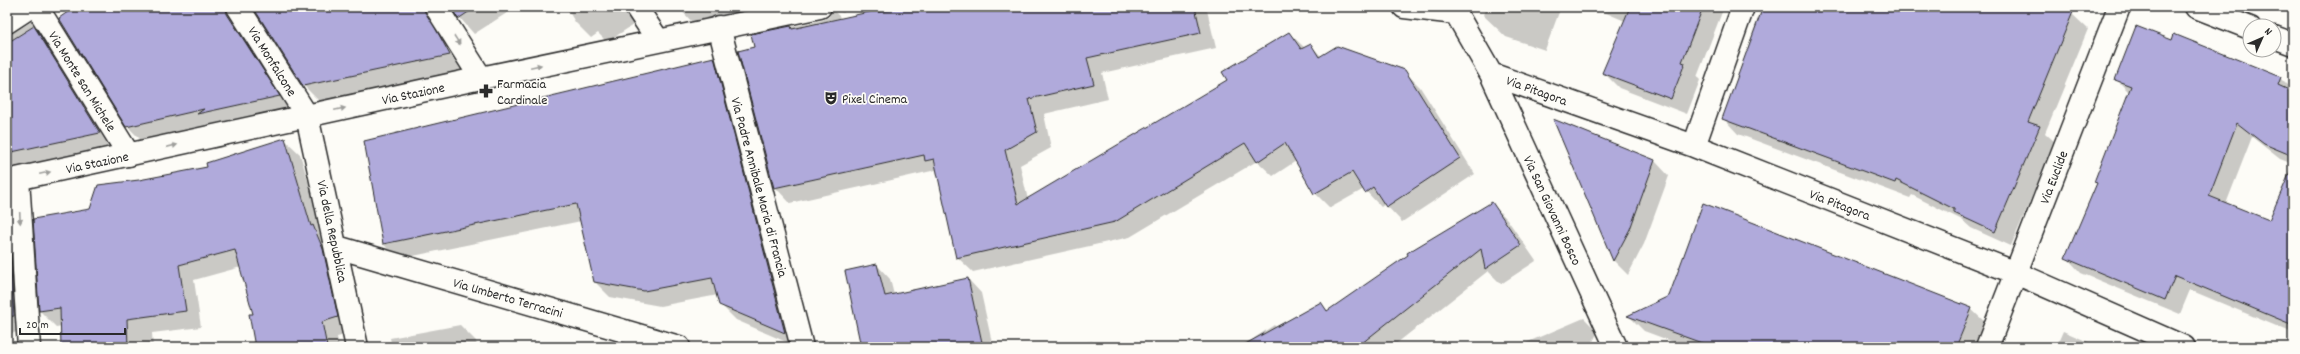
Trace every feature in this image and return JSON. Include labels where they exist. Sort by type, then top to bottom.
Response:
[{"type":"street","points":[[7,22],[30,7]]},
{"type":"street","name":"Via Monte san Michele","points":[[37,7],[129,155]]},
{"type":"street","name":"Via Monfalcone","points":[[238,7],[308,116]]},
{"type":"street","points":[[436,7],[481,78]]},
{"type":"street","points":[[636,7],[658,40]]},
{"type":"street","name":"Via Stazione","points":[[13,180],[658,40],[820,7]]},
{"type":"street","points":[[1404,7],[1456,10]]},
{"type":"street","points":[[1694,146],[1743,7]]},
{"type":"street","name":"Via Euclide","points":[[1987,347],[2119,7]]},
{"type":"street","points":[[2196,7],[2242,25]]},
{"type":"street","name":"Via San Giovanni Bosco","points":[[1456,10],[1491,74],[1616,347]]},
{"type":"street","name":"Via Padre Annibale Maria di Francia","points":[[719,27],[802,347]]},
{"type":"street","points":[[2282,40],[2293,44]]},
{"type":"street","name":"Via Pitagora","points":[[1491,74],[1694,146],[2016,273],[2184,347]]},
{"type":"street","name":"Via della Repubblica","points":[[308,116],[357,347]]},
{"type":"street","points":[[13,180],[29,347]]},
{"type":"street","name":"Via Umberto Terracini","points":[[337,247],[679,347]]},
{"type":"building","points":[[75,7],[226,7],[227,14],[280,96],[197,114],[204,109],[126,127],[59,18]]},
{"type":"building","points":[[253,7],[424,7],[450,55],[303,86]]},
{"type":"building","points":[[451,7],[476,7],[458,19]]},
{"type":"building","points":[[904,7],[1195,7],[1201,33],[1087,58],[1094,84],[1029,99],[1037,132],[1005,150],[1018,204],[1227,80],[1222,72],[1289,32],[1301,49],[1311,44],[1319,57],[1337,46],[1405,70],[1460,158],[1386,207],[1373,187],[1365,193],[1352,172],[1314,194],[1285,143],[1257,162],[1245,143],[1115,222],[956,258],[934,159],[925,161],[924,155],[774,188],[738,51],[754,47],[751,34],[791,26],[792,29],[878,10],[878,12]]},
{"type":"building","points":[[1630,7],[1703,7],[1682,62],[1685,63],[1671,99],[1602,73]]},
{"type":"building","points":[[1763,7],[2075,7],[2028,122],[2040,126],[1995,232],[1954,213],[1954,209],[1896,180],[1895,183],[1722,119]]},
{"type":"building","points":[[34,26],[100,133],[7,153],[7,43]]},
{"type":"building","points":[[2136,26],[2172,40],[2174,34],[2281,77],[2278,85],[2293,92],[2293,156],[2264,144],[2237,123],[2209,196],[2269,220],[2293,165],[2293,325],[2175,276],[2165,300],[2065,258],[2097,183],[2094,182],[2131,86],[2115,80]]},
{"type":"building","points":[[714,57],[785,333],[719,305],[712,278],[644,291],[594,282],[576,204],[383,244],[364,141]]},
{"type":"building","points":[[1553,119],[1655,160],[1630,229],[1613,261]]},
{"type":"building","points":[[285,138],[311,226],[313,225],[323,249],[338,317],[322,322],[327,347],[255,347],[249,314],[253,314],[235,250],[179,265],[186,311],[127,319],[128,347],[61,347],[60,308],[39,311],[33,219],[90,209],[98,185],[139,180],[207,167],[206,163]]},
{"type":"building","points":[[1492,202],[1521,245],[1485,269],[1481,249],[1357,347],[1240,347],[1321,302],[1327,311],[1408,255],[1407,253]]},
{"type":"building","points":[[1703,203],[1972,308],[1956,347],[1713,347],[1627,316],[1669,296]]},
{"type":"building","points":[[8,224],[14,316],[7,317],[7,225]]},
{"type":"building","points":[[877,264],[885,296],[968,278],[983,347],[861,347],[845,271]]},
{"type":"place","name":"Farmacia Cardinale","points":[[486,91]]},
{"type":"place","name":"Pixel Cinema","points":[[831,98]]}]
